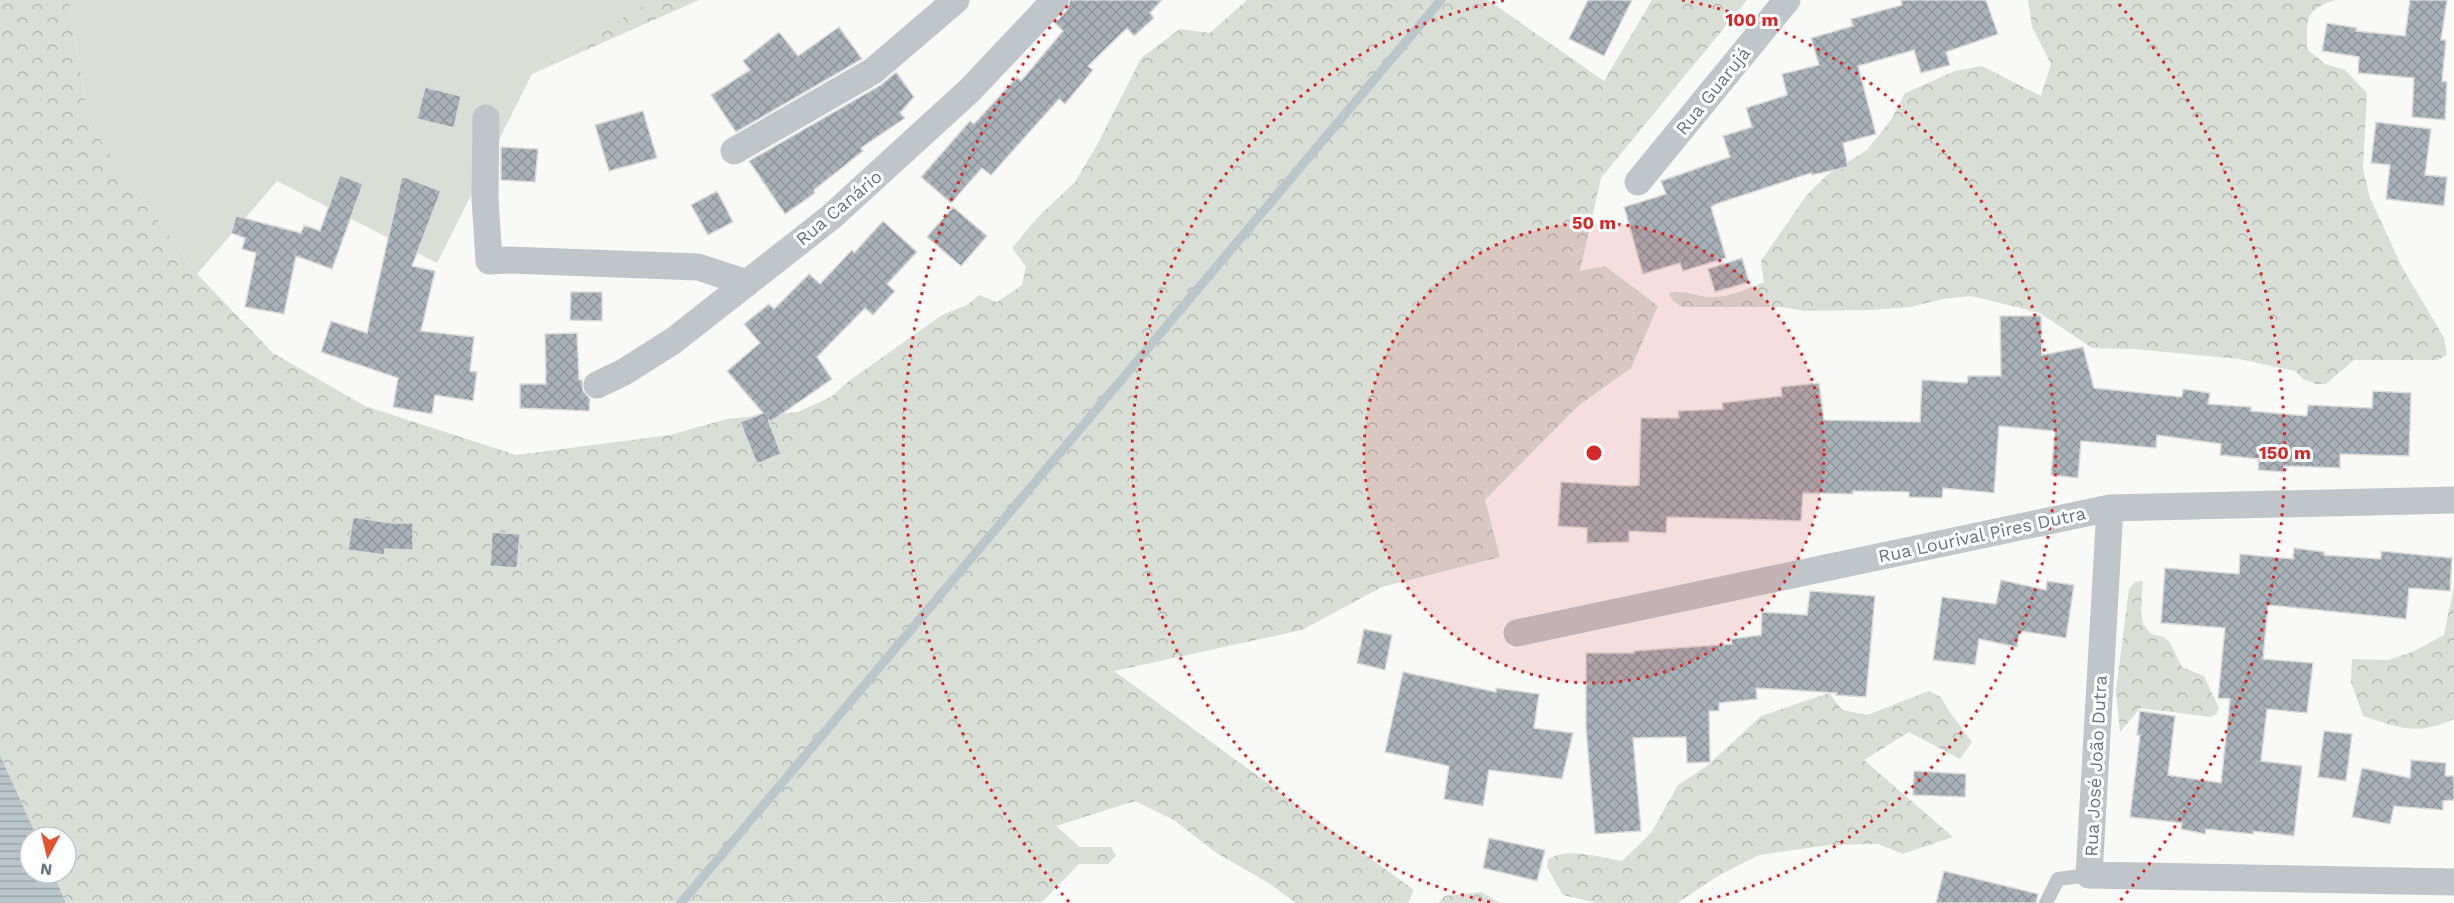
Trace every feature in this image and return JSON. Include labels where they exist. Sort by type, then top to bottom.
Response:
[{"type":"street","points":[[734,151],[873,72],[956,0]]},
{"type":"street","name":"Rua Canário","points":[[597,385],[624,372],[673,341],[831,217],[970,90],[1055,0]]},
{"type":"street","name":"Rua Guarujá","points":[[1638,182],[1787,0]]},
{"type":"street","points":[[486,118],[485,199],[489,261],[588,262],[698,267],[747,283]]},
{"type":"street","name":"Rua Lourival Pires Dutra","points":[[1517,633],[2110,508],[2454,501]]},
{"type":"street","name":"Rua José João Dutra","points":[[2110,508],[2089,875],[2454,882]]},
{"type":"lane","points":[[2046,903],[2058,879],[2089,875]]},
{"type":"green space","points":[[0,0],[69,0],[89,124],[197,274],[273,353],[365,406],[516,455],[670,435],[727,419],[798,412],[831,397],[849,381],[942,315],[967,305],[979,295],[997,302],[1022,285],[1026,267],[1012,248],[1037,218],[1075,182],[1097,145],[1141,58],[1180,29],[1210,33],[1247,0],[1488,0],[1604,81],[1652,0],[1747,0],[1601,178],[1580,271],[1605,266],[1658,306],[1631,368],[1578,406],[1485,500],[1500,557],[1382,587],[1302,630],[1114,671],[1414,890],[1408,903],[1296,903],[1270,884],[1215,852],[1174,820],[1135,801],[1056,826],[1080,847],[1111,847],[1116,856],[1108,864],[1079,864],[1042,902],[66,903],[58,885],[78,885],[78,825],[32,825],[0,755]]},
{"type":"green space","points":[[69,0],[652,0],[532,74],[437,263],[277,181],[197,274],[89,124]]},
{"type":"green space","points":[[652,0],[699,0],[532,74]]},
{"type":"green space","points":[[2028,0],[2336,0],[2318,8],[2310,17],[2307,49],[2325,64],[2345,70],[2367,93],[2363,169],[2370,198],[2401,265],[2444,338],[2447,355],[2437,360],[2354,360],[2326,384],[2316,384],[2303,379],[2295,371],[2239,359],[2134,349],[2092,348],[2040,313],[1971,296],[1943,299],[1910,307],[1871,310],[1805,311],[1781,307],[1682,307],[1673,301],[1669,293],[1680,292],[1714,297],[1736,293],[1764,282],[1761,261],[1806,196],[1828,174],[1867,150],[1891,120],[1905,93],[1955,71],[1982,66],[2041,96],[2051,64],[2032,27]]},
{"type":"green space","points":[[2143,581],[2141,609],[2143,624],[2151,634],[2164,637],[2170,643],[2182,667],[2204,676],[2219,708],[2217,713],[2211,717],[2140,708],[2120,732],[2116,691],[2129,589],[2135,582]]},
{"type":"green space","points":[[2454,586],[2454,719],[2418,729],[2398,727],[2363,716],[2351,682],[2352,659],[2388,660],[2412,652],[2444,635]]},
{"type":"green space","points":[[1929,691],[1941,697],[1972,742],[1960,759],[1909,732],[1864,760],[1953,837],[1903,854],[1878,844],[1829,845],[1759,855],[1718,876],[1677,903],[1596,903],[1563,895],[1547,867],[1548,860],[1555,856],[1574,853],[1622,861],[1651,833],[1678,785],[1707,766],[1761,716],[1829,693],[1842,710],[1867,715]]},
{"type":"green space","points":[[1481,892],[1500,903],[1438,903],[1445,896]]},
{"type":"shaded area","points":[[0,755],[32,825],[18,825],[18,885],[58,885],[66,903],[0,903]]},
{"type":"building","points":[[1070,0],[1162,0],[1150,13],[1154,18],[1134,36],[1127,28],[1088,66],[1093,70],[1065,104],[1059,99],[991,175],[982,168],[951,203],[921,177],[970,121],[974,124],[1017,77],[1021,81],[1063,31],[1055,23],[1067,10]]},
{"type":"building","points":[[1588,0],[1632,0],[1604,56],[1569,39]]},
{"type":"building","points":[[1901,0],[1986,0],[1998,34],[1946,52],[1950,65],[1921,73],[1914,50],[1858,66],[1876,134],[1843,143],[1848,167],[1812,175],[1811,173],[1716,204],[1711,207],[1726,258],[1683,271],[1680,263],[1643,274],[1624,207],[1666,194],[1661,181],[1730,157],[1723,136],[1752,127],[1746,108],[1787,95],[1782,74],[1819,65],[1811,38],[1853,26],[1851,19],[1902,5]]},
{"type":"building","points":[[2410,0],[2447,0],[2441,40],[2446,40],[2442,81],[2447,82],[2445,120],[2412,117],[2414,78],[2358,73],[2359,57],[2322,51],[2327,23],[2357,28],[2356,31],[2405,36]]},
{"type":"building","points":[[839,27],[862,59],[736,132],[711,95],[750,70],[743,61],[779,32],[798,56]]},
{"type":"building","points":[[896,72],[914,97],[900,113],[905,118],[861,148],[863,151],[814,190],[815,193],[785,214],[749,161],[881,85]]},
{"type":"building","points":[[425,87],[461,96],[454,128],[417,119]]},
{"type":"building","points":[[643,111],[657,158],[609,171],[595,125]]},
{"type":"building","points":[[2376,122],[2431,129],[2425,175],[2447,177],[2444,206],[2386,199],[2390,165],[2371,163]]},
{"type":"building","points":[[501,147],[538,149],[535,182],[501,180]]},
{"type":"building","points":[[340,175],[363,184],[332,269],[296,256],[284,314],[245,307],[256,253],[242,249],[245,238],[231,233],[236,216],[301,233],[304,225],[320,231]]},
{"type":"building","points":[[402,176],[441,191],[412,266],[435,271],[421,331],[474,337],[470,371],[477,372],[473,401],[435,395],[432,414],[393,407],[398,378],[321,352],[331,321],[367,333]]},
{"type":"building","points":[[717,191],[733,222],[708,235],[691,205]]},
{"type":"building","points":[[953,207],[987,236],[961,266],[927,237]]},
{"type":"building","points":[[883,221],[917,252],[887,284],[895,291],[873,315],[865,308],[817,357],[832,379],[770,422],[768,419],[781,454],[757,464],[740,422],[763,413],[727,371],[760,343],[744,324],[769,304],[774,309],[809,274],[820,284],[852,250],[854,253]]},
{"type":"building","points":[[1742,258],[1749,282],[1715,292],[1708,269]]},
{"type":"building","points":[[571,292],[602,292],[602,321],[570,320]]},
{"type":"building","points":[[2000,316],[2041,316],[2042,355],[2083,347],[2094,388],[2182,397],[2183,389],[2210,393],[2208,404],[2251,407],[2251,411],[2307,416],[2308,405],[2372,408],[2373,391],[2411,393],[2409,456],[2340,454],[2340,468],[2284,466],[2284,472],[2258,470],[2259,459],[2220,455],[2221,444],[2157,435],[2156,448],[2081,441],[2078,478],[2051,475],[2055,431],[1999,426],[1994,493],[1943,488],[1942,498],[1909,497],[1909,492],[1803,493],[1801,521],[1667,517],[1666,533],[1629,531],[1629,542],[1587,543],[1587,528],[1558,526],[1561,482],[1639,485],[1641,418],[1679,418],[1678,411],[1723,409],[1722,403],[1782,396],[1781,387],[1819,383],[1824,420],[1920,422],[1922,380],[1967,383],[1968,376],[2001,376]]},
{"type":"building","points":[[577,333],[579,380],[582,380],[583,391],[590,399],[589,411],[520,408],[520,384],[546,384],[545,334]]},
{"type":"building","points":[[353,517],[391,523],[413,523],[413,550],[385,549],[384,555],[348,550]]},
{"type":"building","points":[[492,532],[520,534],[517,568],[490,566]]},
{"type":"building","points":[[2294,548],[2324,552],[2324,555],[2381,559],[2381,551],[2452,558],[2450,591],[2409,588],[2406,619],[2268,605],[2263,659],[2313,663],[2307,713],[2267,709],[2261,761],[2302,766],[2294,836],[2206,829],[2205,834],[2181,829],[2182,823],[2130,817],[2140,735],[2137,735],[2140,711],[2175,716],[2168,775],[2221,783],[2230,699],[2218,698],[2225,628],[2161,623],[2165,568],[2239,574],[2240,554],[2293,559]]},
{"type":"building","points":[[2001,580],[2046,590],[2047,581],[2074,585],[2066,638],[2020,631],[2017,647],[1979,639],[1975,665],[1933,660],[1942,597],[1996,604]]},
{"type":"building","points":[[1810,591],[1875,596],[1866,697],[1756,688],[1757,699],[1719,703],[1719,711],[1709,711],[1710,762],[1687,763],[1686,737],[1633,738],[1641,831],[1595,834],[1586,728],[1586,653],[1634,653],[1634,651],[1732,644],[1731,639],[1761,635],[1762,612],[1807,615]]},
{"type":"building","points":[[1364,629],[1392,635],[1385,670],[1357,663]]},
{"type":"building","points":[[1403,672],[1496,692],[1496,688],[1539,694],[1534,728],[1573,733],[1562,779],[1489,770],[1483,806],[1444,799],[1449,766],[1385,752]]},
{"type":"building","points":[[2324,731],[2352,734],[2346,781],[2318,777]]},
{"type":"building","points":[[2411,760],[2446,763],[2445,776],[2454,776],[2454,800],[2443,801],[2443,810],[2394,806],[2390,824],[2352,817],[2362,768],[2410,778]]},
{"type":"building","points":[[1914,771],[1966,774],[1965,797],[1913,795]]},
{"type":"building","points":[[1489,838],[1545,850],[1537,881],[1483,868]]},
{"type":"building","points":[[1944,871],[2038,894],[2036,903],[1936,903]]},
{"type":"waterway","points":[[681,903],[1441,0]]}]
